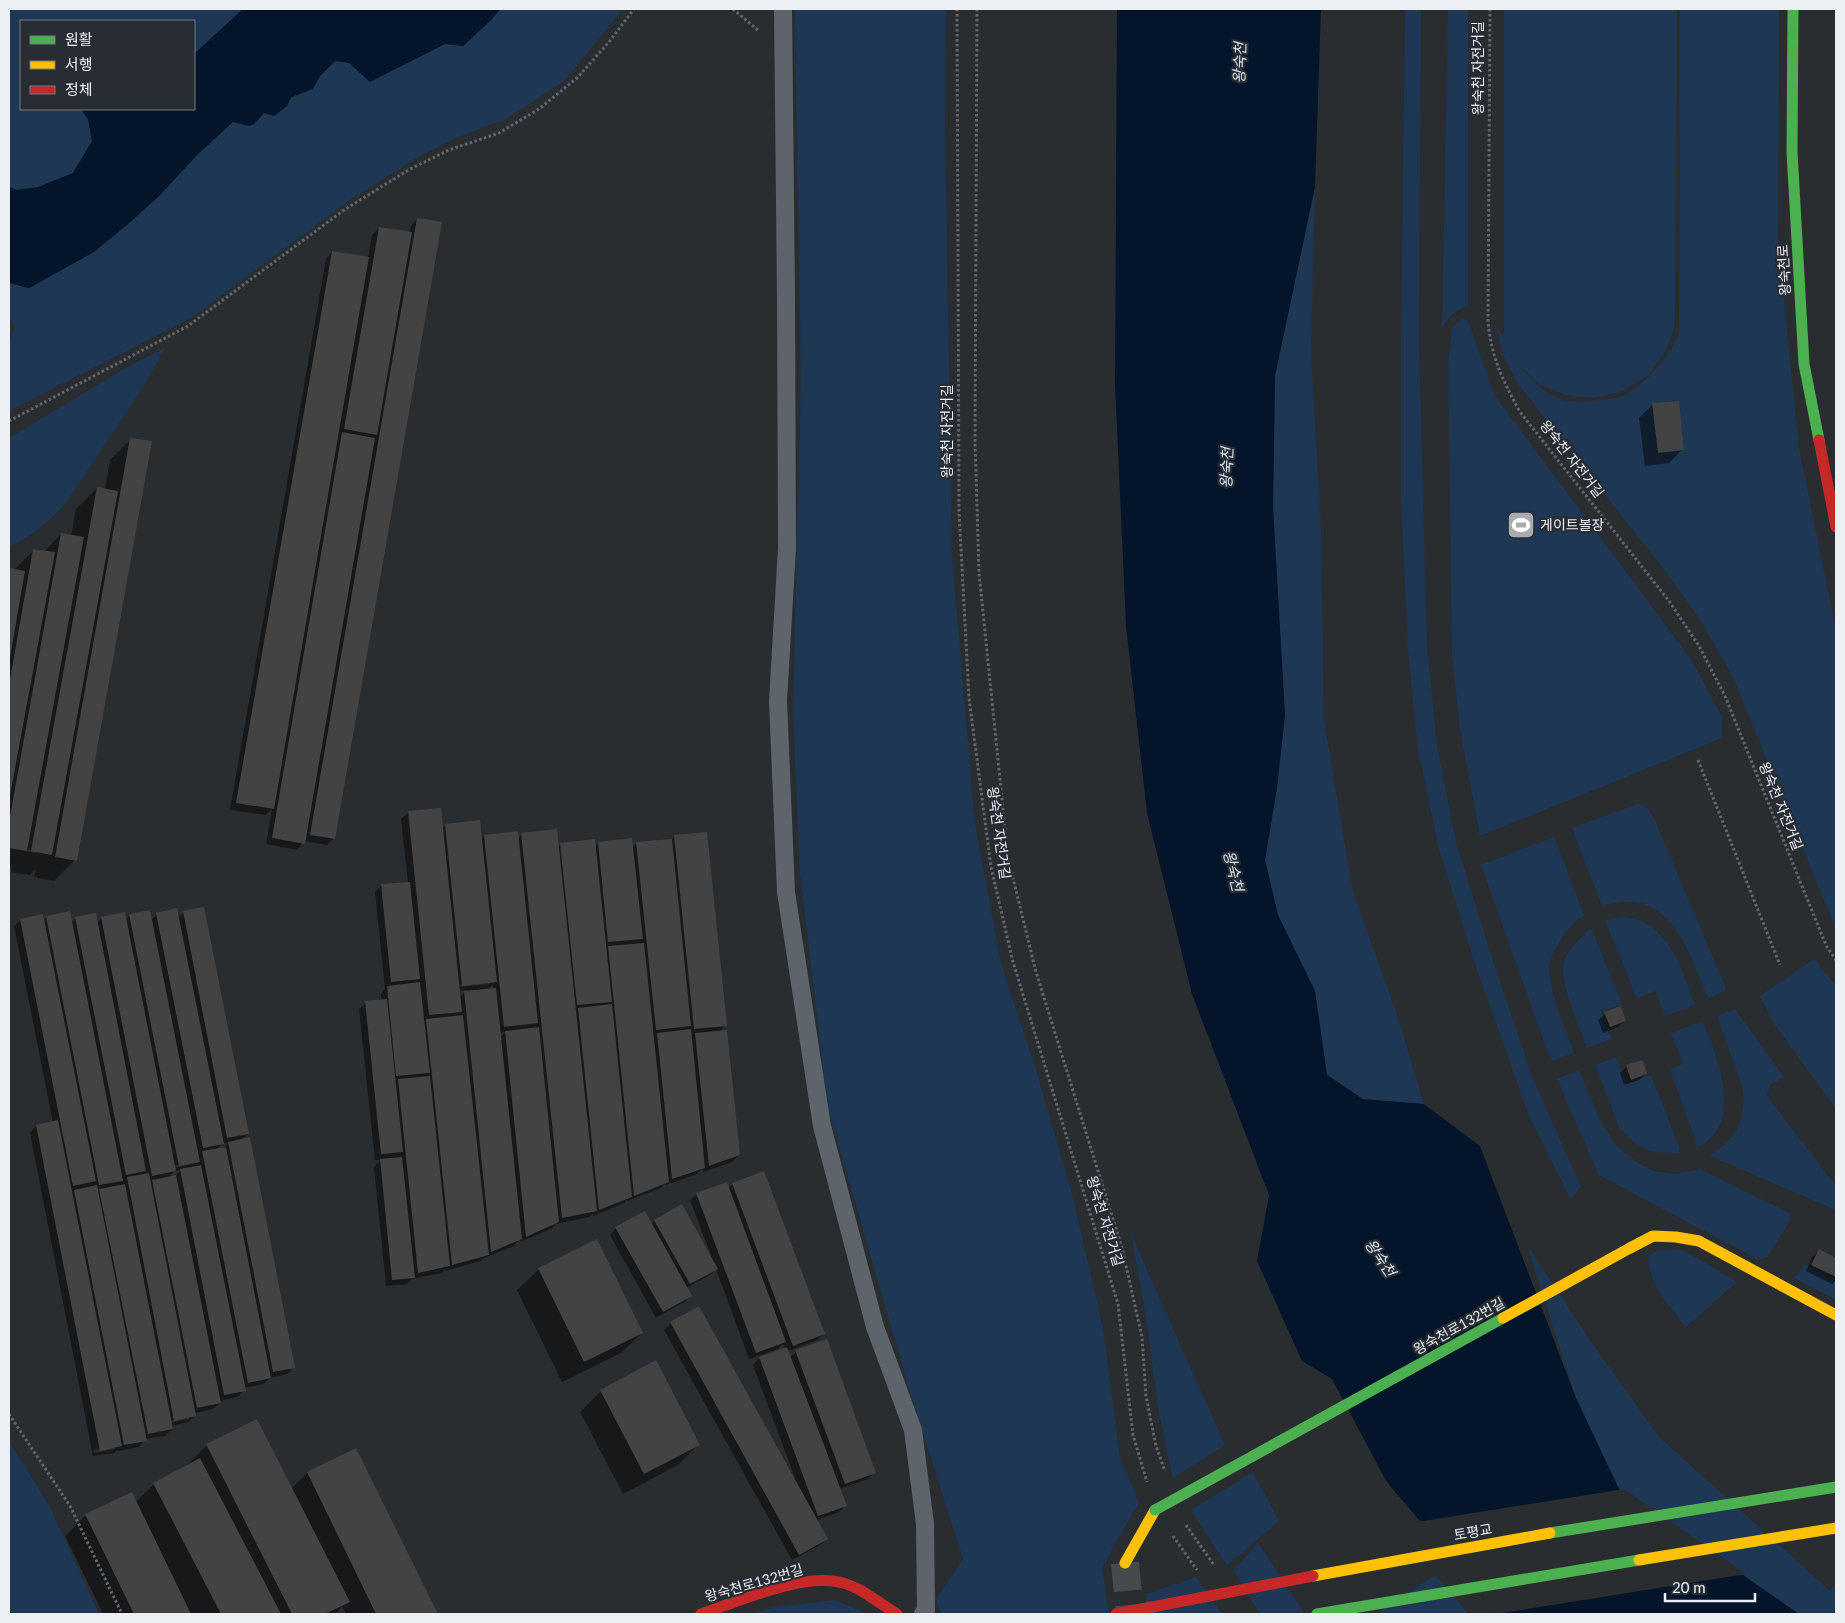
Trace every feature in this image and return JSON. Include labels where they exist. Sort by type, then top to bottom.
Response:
[{"type":"street","name":"왕숙천로","points":[[1793,9],[1792,152],[1804,364],[1836,527]]},
{"type":"street","name":"왕숙천로132번길","points":[[1155,1510],[1653,1236],[1699,1240],[1836,1315]]},
{"type":"street","name":"토평교","points":[[1116,1614],[1333,1572],[1614,1522],[1836,1487]]},
{"type":"street","points":[[1125,1564],[1155,1510]]},
{"type":"street","points":[[1317,1614],[1630,1560],[1836,1528]]},
{"type":"street","name":"왕숙천로132번길","points":[[701,1614],[786,1587],[822,1579],[844,1583],[897,1614]]},
{"type":"lane","points":[[783,9],[787,548],[778,701],[786,892],[822,1126],[875,1327],[913,1430],[924,1524],[926,1610],[923,1614]]},
{"type":"path","points":[[9,421],[188,326],[344,210],[410,169],[449,150],[499,133],[539,109],[577,78],[609,42],[634,9]]},
{"type":"path","points":[[733,9],[761,33]]},
{"type":"path","name":"왕숙천 자전거길","points":[[956,9],[959,511],[970,698],[991,868],[1013,962],[1118,1304],[1133,1435],[1155,1510],[1199,1572]]},
{"type":"path","points":[[977,9],[976,440],[979,573],[1008,858],[1036,972],[1122,1248],[1142,1337],[1146,1396],[1156,1446],[1165,1472]]},
{"type":"path","name":"왕숙천 자전거길","points":[[1490,9],[1488,321],[1495,361],[1505,385],[1520,412],[1669,601],[1708,661],[1725,696],[1820,933],[1836,960]]},
{"type":"path","points":[[1698,760],[1780,964]]},
{"type":"path","points":[[9,1414],[70,1506],[122,1614]]},
{"type":"path","points":[[1184,1522],[1217,1568]]},
{"type":"shaded area","points":[[9,9],[243,9],[195,53],[195,20],[20,20],[20,110],[82,110],[88,119],[92,141],[73,173],[38,187],[17,190],[9,187]]},
{"type":"shaded area","points":[[500,9],[623,9],[564,81],[508,118],[454,139],[420,156],[353,198],[191,318],[9,411],[9,345],[15,326],[9,319],[9,283],[29,288],[94,252],[159,196],[197,155],[233,122],[254,125],[264,113],[287,106],[291,98],[313,89],[320,76],[335,61],[349,63],[370,81],[445,44],[463,46]]},
{"type":"shaded area","points":[[795,9],[946,9],[945,124],[952,558],[975,824],[1001,963],[1036,1070],[1073,1197],[1103,1328],[1120,1458],[1139,1503],[1102,1569],[1109,1614],[941,1614],[936,1599],[963,1559],[911,1395],[828,1108],[800,873],[793,710],[801,379]]},
{"type":"shaded area","points":[[1405,9],[1421,9],[1419,340],[1427,647],[1437,746],[1456,842],[1492,958],[1533,1079],[1581,1187],[1571,1199],[1529,1116],[1475,964],[1439,849],[1418,749],[1408,651],[1401,502]]},
{"type":"shaded area","points":[[1448,9],[1468,9],[1468,306],[1452,314],[1442,329]]},
{"type":"shaded area","points":[[1504,9],[1677,9],[1675,326],[1665,353],[1647,376],[1623,391],[1594,398],[1566,395],[1539,384],[1518,365],[1538,386],[1556,398],[1594,401],[1625,395],[1641,384],[1656,369],[1679,335],[1680,9],[1779,9],[1778,242],[1799,448],[1836,630],[1836,930],[1734,679],[1701,621],[1669,576],[1519,385],[1504,358],[1497,328],[1504,338]]},
{"type":"shaded area","points":[[1315,187],[1311,353],[1321,528],[1324,719],[1352,888],[1398,1018],[1424,1104],[1363,1099],[1327,1074],[1315,991],[1278,915],[1265,860],[1277,788],[1285,715],[1273,507],[1275,376]]},
{"type":"shaded area","name":"게이트볼장","points":[[1462,318],[1468,321],[1495,396],[1690,658],[1722,716],[1722,738],[1480,836],[1460,730],[1452,654],[1448,363],[1452,329]]},
{"type":"shaded area","points":[[165,348],[143,387],[63,507],[37,531],[9,547],[9,438],[134,363]]},
{"type":"shaded area","points":[[1638,804],[1647,808],[1654,818],[1725,986],[1725,991],[1708,998],[1691,956],[1683,942],[1665,917],[1654,908],[1630,902],[1602,906],[1572,828]]},
{"type":"shaded area","points":[[1554,837],[1584,915],[1568,930],[1551,958],[1549,967],[1553,992],[1574,1053],[1551,1061],[1481,865]]},
{"type":"shaded area","points":[[1625,917],[1637,919],[1655,929],[1671,948],[1682,970],[1695,1005],[1665,1016],[1656,991],[1637,998],[1605,920]]},
{"type":"shaded area","points":[[1591,928],[1622,1004],[1601,1011],[1611,1039],[1587,1048],[1567,992],[1563,969],[1564,961],[1569,952]]},
{"type":"shaded area","points":[[1814,959],[1836,986],[1836,1109],[1775,1025],[1760,996]]},
{"type":"shaded area","points":[[1735,1009],[1784,1077],[1770,1085],[1767,1096],[1836,1186],[1836,1210],[1710,1156],[1733,1135],[1738,1127],[1743,1109],[1742,1086],[1717,1016]]},
{"type":"shaded area","points":[[1703,1021],[1720,1070],[1724,1088],[1724,1105],[1721,1122],[1713,1136],[1699,1147],[1670,1069],[1683,1064],[1671,1033]]},
{"type":"shaded area","points":[[1616,1057],[1627,1084],[1651,1075],[1680,1148],[1679,1153],[1658,1153],[1648,1150],[1635,1143],[1619,1127],[1595,1065]]},
{"type":"shaded area","points":[[1579,1070],[1601,1122],[1616,1145],[1638,1163],[1654,1171],[1676,1174],[1700,1169],[1789,1213],[1790,1221],[1767,1257],[1759,1260],[1599,1175],[1557,1079]]},
{"type":"shaded area","points":[[1131,1234],[1225,1445],[1173,1478],[1158,1408],[1146,1315]]},
{"type":"shaded area","points":[[1527,1245],[1592,1343],[1659,1437],[1829,1590],[1836,1585],[1836,1614],[1799,1614],[1619,1489],[1576,1398]]},
{"type":"shaded area","points":[[1678,1249],[1737,1282],[1686,1327],[1661,1295],[1649,1267],[1648,1257],[1657,1250]]},
{"type":"shaded area","points":[[1805,1265],[1836,1282],[1836,1300],[1794,1278]]},
{"type":"shaded area","points":[[9,1441],[50,1507],[99,1614],[9,1614]]},
{"type":"shaded area","points":[[1253,1472],[1279,1521],[1227,1566],[1191,1510]]},
{"type":"shaded area","points":[[1258,1543],[1305,1614],[1260,1614],[1233,1570]]},
{"type":"shaded area","points":[[1435,1575],[1469,1614],[1377,1614]]},
{"type":"shaded area","points":[[1196,1577],[1222,1614],[1147,1614],[1146,1594]]},
{"type":"shaded area","points":[[835,1600],[867,1614],[750,1614],[779,1606]]},
{"type":"water","points":[[243,9],[500,9],[463,46],[445,44],[370,82],[349,63],[335,61],[320,76],[313,89],[291,97],[287,106],[274,116],[264,113],[256,122],[248,126],[233,122],[197,155],[159,196],[94,252],[29,288],[9,283],[9,187],[17,190],[38,187],[73,173],[92,141],[88,119],[82,110],[195,110],[195,53]]},
{"type":"water","name":"왕숙천","points":[[1117,9],[1321,9],[1315,187],[1275,376],[1273,507],[1285,715],[1277,788],[1265,860],[1278,915],[1315,991],[1327,1075],[1363,1099],[1424,1104],[1480,1146],[1576,1398],[1619,1489],[1799,1614],[1499,1614],[1386,1481],[1332,1379],[1302,1361],[1257,1261],[1269,1195],[1192,994],[1147,813],[1126,626],[1115,384]]},
{"type":"pier","points":[[1624,1489],[1746,1574],[1496,1614],[1417,1522]]},
{"type":"building","points":[[417,218],[442,222],[335,839],[310,835]]},
{"type":"building","points":[[379,227],[412,232],[377,435],[344,429]]},
{"type":"building","points":[[332,251],[369,257],[274,809],[236,803]]},
{"type":"building","points":[[1679,401],[1684,450],[1658,453],[1652,403]]},
{"type":"building","points":[[342,432],[375,438],[305,844],[272,838]]},
{"type":"building","points":[[130,438],[152,441],[77,861],[55,857]]},
{"type":"building","points":[[97,487],[118,491],[52,855],[31,851]]},
{"type":"building","points":[[61,533],[84,537],[27,851],[9,848],[9,822]]},
{"type":"building","points":[[33,549],[55,552],[9,801],[9,685]]},
{"type":"building","points":[[9,568],[25,571],[10,658],[9,658]]},
{"type":"building","points":[[441,808],[462,1012],[429,1015],[408,811]]},
{"type":"building","points":[[480,820],[497,982],[462,986],[445,824]]},
{"type":"building","points":[[557,829],[597,1211],[562,1218],[521,833]]},
{"type":"building","points":[[518,831],[538,1023],[504,1027],[484,835]]},
{"type":"building","points":[[707,832],[727,1026],[694,1029],[674,835]]},
{"type":"building","points":[[632,838],[643,939],[608,942],[598,842]]},
{"type":"building","points":[[595,839],[612,1002],[577,1005],[560,843]]},
{"type":"building","points":[[672,839],[691,1026],[656,1030],[636,842]]},
{"type":"building","points":[[410,882],[420,979],[391,982],[381,884]]},
{"type":"building","points":[[204,907],[249,1134],[227,1138],[183,911]]},
{"type":"building","points":[[177,908],[224,1144],[203,1148],[156,913]]},
{"type":"building","points":[[150,910],[200,1162],[179,1166],[129,914]]},
{"type":"building","points":[[70,911],[123,1181],[99,1185],[46,916]]},
{"type":"building","points":[[125,912],[176,1171],[152,1176],[101,917]]},
{"type":"building","points":[[96,913],[146,1171],[126,1175],[75,917]]},
{"type":"building","points":[[43,914],[96,1181],[73,1186],[20,919]]},
{"type":"building","points":[[644,943],[669,1182],[634,1196],[608,946]]},
{"type":"building","points":[[420,982],[430,1073],[396,1076],[387,986]]},
{"type":"building","points":[[496,988],[522,1239],[491,1252],[464,991]]},
{"type":"building","points":[[387,999],[403,1152],[381,1154],[365,1001]]},
{"type":"building","points":[[612,1004],[632,1197],[599,1210],[578,1008]]},
{"type":"building","points":[[1621,1006],[1626,1021],[1610,1027],[1604,1012]]},
{"type":"building","points":[[463,1015],[489,1255],[452,1265],[426,1019]]},
{"type":"building","points":[[539,1027],[559,1222],[526,1237],[505,1031]]},
{"type":"building","points":[[691,1029],[705,1168],[672,1179],[657,1033]]},
{"type":"building","points":[[727,1030],[740,1155],[709,1166],[695,1033]]},
{"type":"building","points":[[1643,1060],[1647,1074],[1631,1080],[1626,1065]]},
{"type":"building","points":[[430,1076],[450,1266],[418,1273],[398,1079]]},
{"type":"building","points":[[58,1120],[122,1446],[100,1451],[36,1125]]},
{"type":"building","points":[[250,1137],[295,1368],[273,1372],[228,1142]]},
{"type":"building","points":[[226,1147],[271,1378],[248,1383],[202,1151]]},
{"type":"building","points":[[402,1157],[415,1278],[392,1280],[380,1159]]},
{"type":"building","points":[[201,1165],[246,1391],[224,1395],[180,1169]]},
{"type":"building","points":[[764,1171],[825,1334],[793,1346],[732,1183]]},
{"type":"building","points":[[149,1173],[196,1416],[174,1421],[127,1177]]},
{"type":"building","points":[[176,1175],[221,1403],[197,1408],[152,1180]]},
{"type":"building","points":[[727,1182],[786,1342],[756,1353],[696,1193]]},
{"type":"building","points":[[125,1184],[173,1429],[148,1434],[99,1189]]},
{"type":"building","points":[[97,1185],[147,1441],[124,1445],[74,1190]]},
{"type":"building","points":[[682,1204],[718,1269],[690,1284],[654,1220]]},
{"type":"building","points":[[645,1211],[692,1296],[663,1312],[615,1227]]},
{"type":"building","points":[[597,1239],[643,1333],[584,1362],[538,1268]]},
{"type":"building","points":[[1819,1249],[1836,1258],[1836,1277],[1811,1265]]},
{"type":"building","points":[[699,1306],[828,1539],[799,1555],[670,1322]]},
{"type":"building","points":[[827,1339],[876,1473],[845,1484],[795,1350]]},
{"type":"building","points":[[787,1347],[847,1506],[818,1516],[759,1357]]},
{"type":"building","points":[[656,1360],[700,1445],[644,1474],[600,1390]]},
{"type":"building","points":[[257,1419],[350,1602],[325,1614],[292,1614],[206,1444]]},
{"type":"building","points":[[356,1448],[438,1614],[376,1614],[307,1472]]},
{"type":"building","points":[[200,1458],[281,1614],[221,1614],[153,1483]]},
{"type":"building","points":[[132,1492],[191,1614],[134,1614],[85,1514]]},
{"type":"tunnel","points":[[1125,1563],[1130,1614]]},
{"type":"traffic: fast","points":[[1793,9],[1792,152],[1804,364],[1819,440]]},
{"type":"traffic: fast","points":[[1155,1510],[1503,1318]]},
{"type":"traffic: fast","points":[[1550,1533],[1836,1487]]},
{"type":"traffic: fast","points":[[1317,1614],[1639,1560]]},
{"type":"traffic: slow","points":[[1630,1248],[1653,1236],[1699,1241],[1836,1315]]},
{"type":"traffic: slow","points":[[1503,1318],[1630,1248]]},
{"type":"traffic: slow","points":[[1125,1563],[1155,1510]]},
{"type":"traffic: slow","points":[[1639,1560],[1836,1528]]},
{"type":"traffic: slow","points":[[1313,1576],[1550,1533]]},
{"type":"traffic: jam","points":[[1819,440],[1836,527]]},
{"type":"traffic: jam","points":[[1116,1614],[1313,1576]]},
{"type":"traffic: jam","points":[[701,1614],[752,1596],[810,1581],[827,1581],[850,1585],[897,1614]]},
{"type":"place","name":"게이트볼장","points":[[1521,525]]}]
